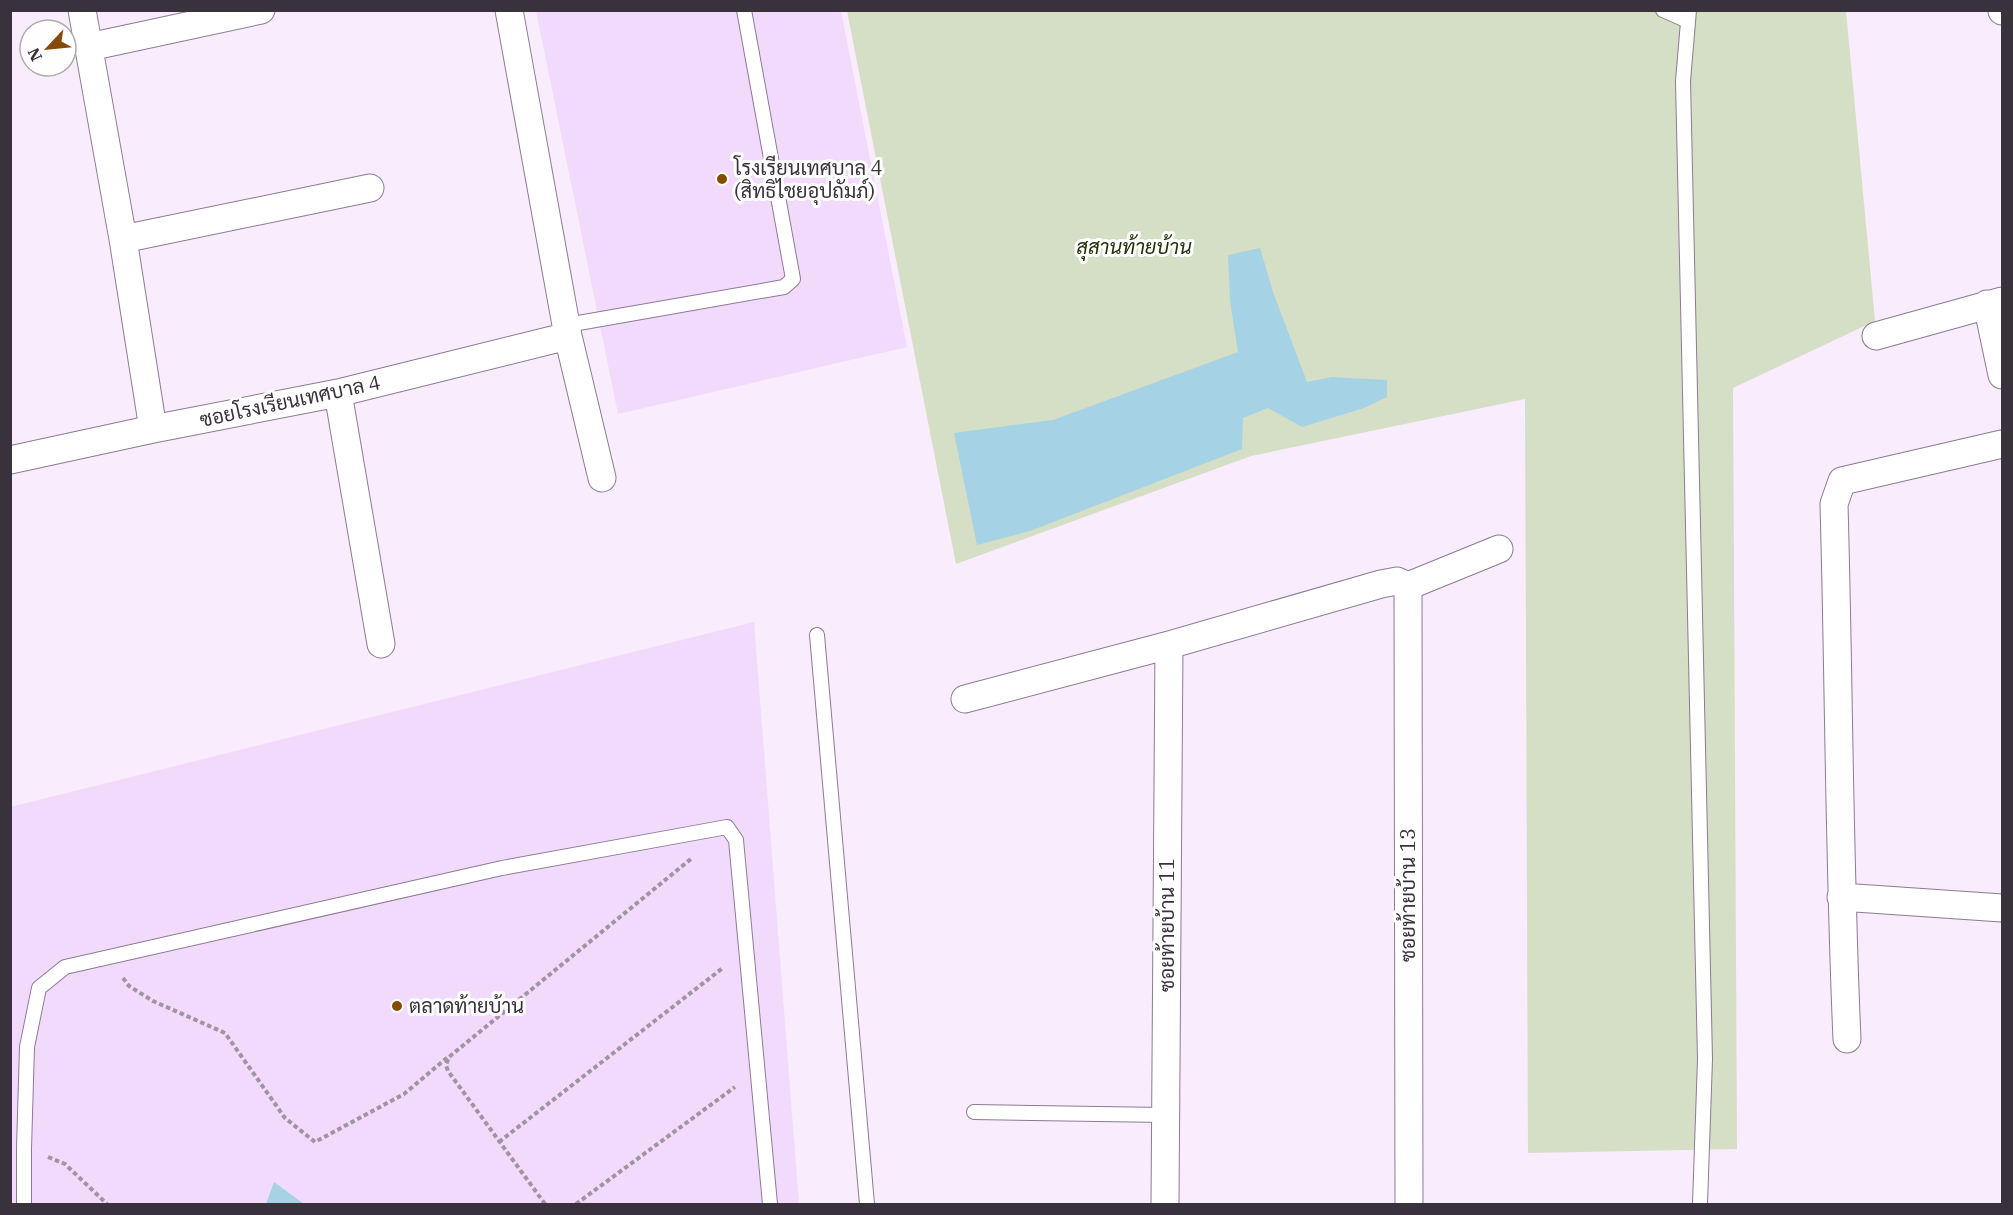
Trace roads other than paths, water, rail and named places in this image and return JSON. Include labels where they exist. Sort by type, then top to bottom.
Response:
[{"type":"street","points":[[82,10],[123,239],[153,429]]},
{"type":"street","points":[[89,47],[261,10]]},
{"type":"street","points":[[509,10],[568,330],[602,478]]},
{"type":"street","points":[[123,239],[370,188]]},
{"type":"street","points":[[1876,336],[1995,302],[2002,375]]},
{"type":"street","name":"ซอยโรงเรียนเทศบาล 4","points":[[10,460],[338,393],[568,330]]},
{"type":"street","points":[[338,393],[381,644]]},
{"type":"street","points":[[1847,1039],[1841,897],[1842,821],[1834,504],[1842,481],[2002,444]]},
{"type":"street","points":[[964,699],[1169,645],[1381,584],[1397,581],[1408,586],[1499,549]]},
{"type":"street","name":"ซอยท้ายบ้าน 13","points":[[1408,586],[1409,1204]]},
{"type":"street","name":"ซอยท้ายบ้าน 11","points":[[1165,1204],[1169,645]]},
{"type":"street","points":[[1841,897],[2002,908]]},
{"type":"lane","points":[[568,330],[784,287],[793,279],[744,10]]},
{"type":"lane","points":[[1663,10],[1688,16],[1683,81],[1705,1059],[1700,1204]]},
{"type":"lane","points":[[817,635],[867,1204]]},
{"type":"lane","points":[[24,1204],[27,1047],[39,988],[65,967],[502,868],[727,827],[736,840],[770,1204]]},
{"type":"lane","points":[[974,1112],[1165,1115]]},
{"type":"water","points":[[1260,248],[1273,292],[1307,382],[1332,377],[1387,380],[1387,397],[1364,408],[1302,427],[1268,408],[1243,418],[1242,449],[1030,531],[977,545],[954,433],[1053,420],[1238,352],[1230,301],[1228,255]]},
{"type":"water","points":[[274,1182],[304,1204],[266,1204]]},
{"type":"place","name":"โรงเรียนเทศบาล 4 (สิทธิไชยอุปถัมภ์)","points":[[722,179]]},
{"type":"place","name":"ตลาดท้ายบ้าน","points":[[397,1006]]},
{"type":"park label","name":"สุสานท้ายบ้าน","points":[[1134,247]]}]
